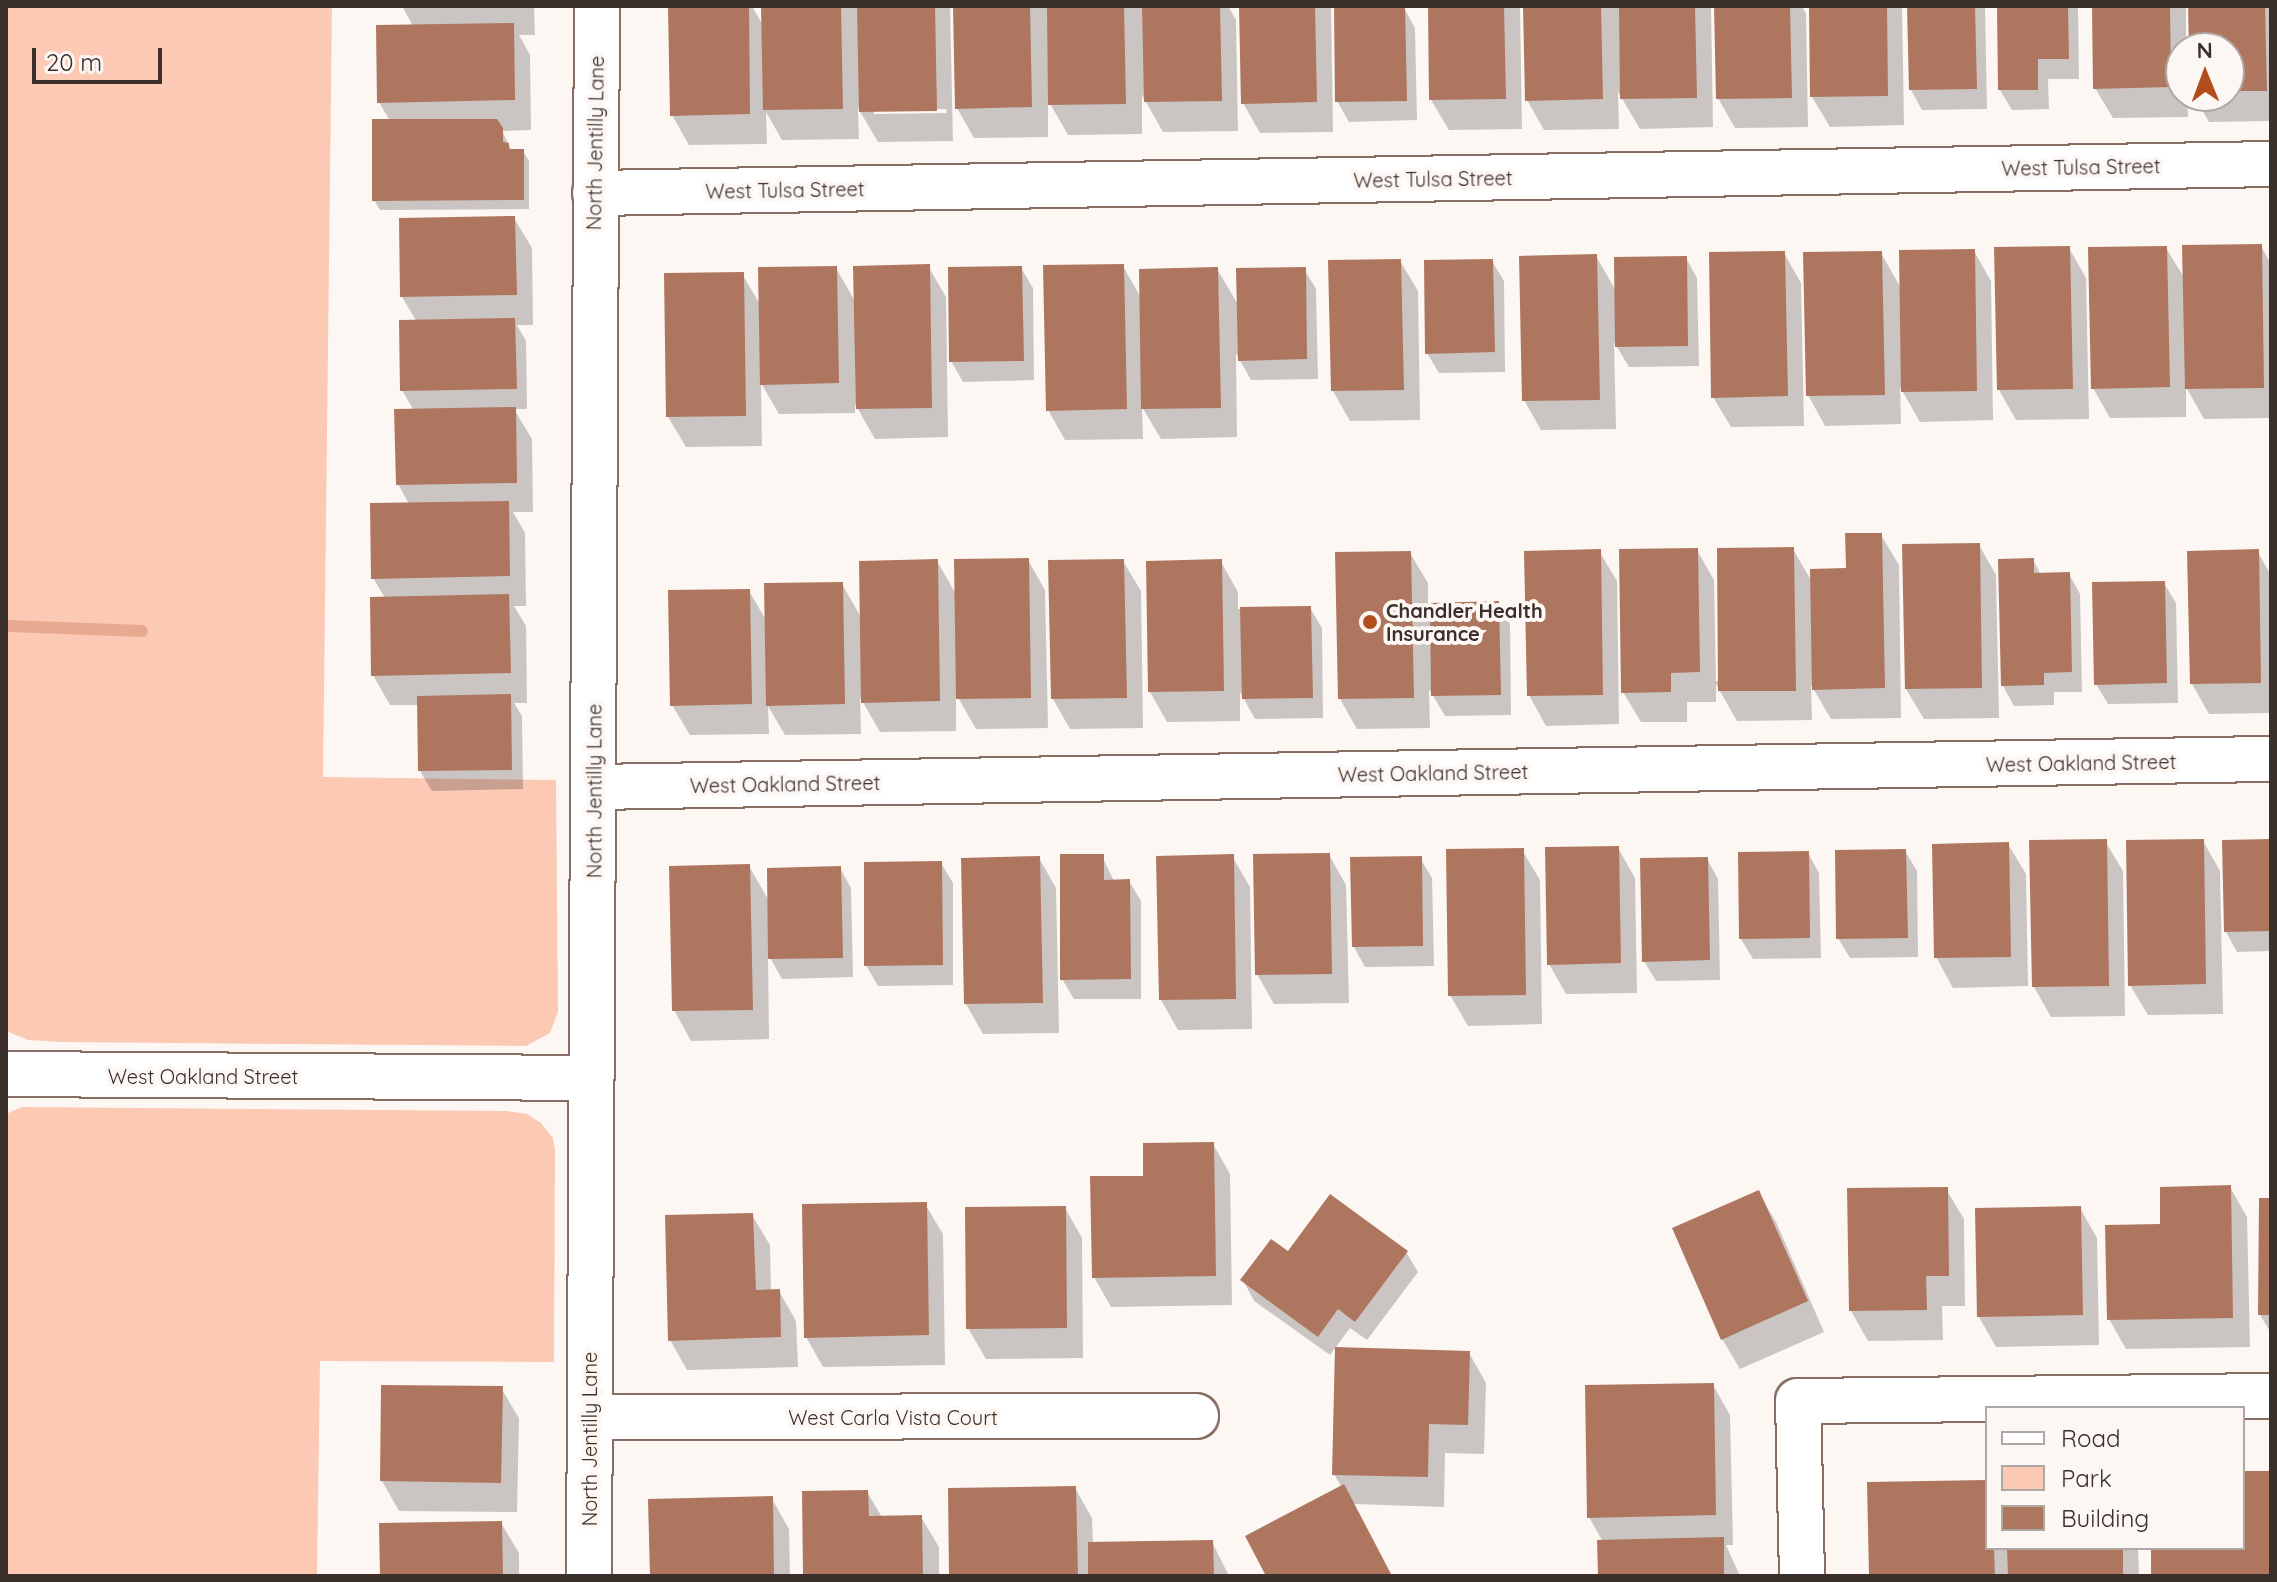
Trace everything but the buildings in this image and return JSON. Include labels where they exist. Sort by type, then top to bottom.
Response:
[{"type":"street","name":"North Jentilly Lane","points":[[589,1576],[597,6]]},
{"type":"street","name":"West Tulsa Street","points":[[595,193],[2271,164]]},
{"type":"street","name":"West Oakland Street","points":[[594,787],[2271,759]]},
{"type":"street","name":"West Oakland Street","points":[[6,1074],[591,1078]]},
{"type":"street","points":[[1802,1576],[1798,1401],[2271,1396]]},
{"type":"street","name":"West Carla Vista Court","points":[[590,1417],[1196,1416]]},
{"type":"green space","points":[[6,6],[332,6],[323,777],[556,780],[558,1012],[550,1033],[526,1046],[62,1042],[28,1040],[6,1031]]},
{"type":"green space","points":[[22,1107],[506,1111],[527,1114],[541,1123],[553,1138],[555,1151],[554,1362],[320,1361],[317,1576],[6,1576],[6,1114]]},
{"type":"waterway","points":[[9,626],[142,631]]},
{"type":"place","name":"Chandler Health Insurance","points":[[1370,622]]}]
